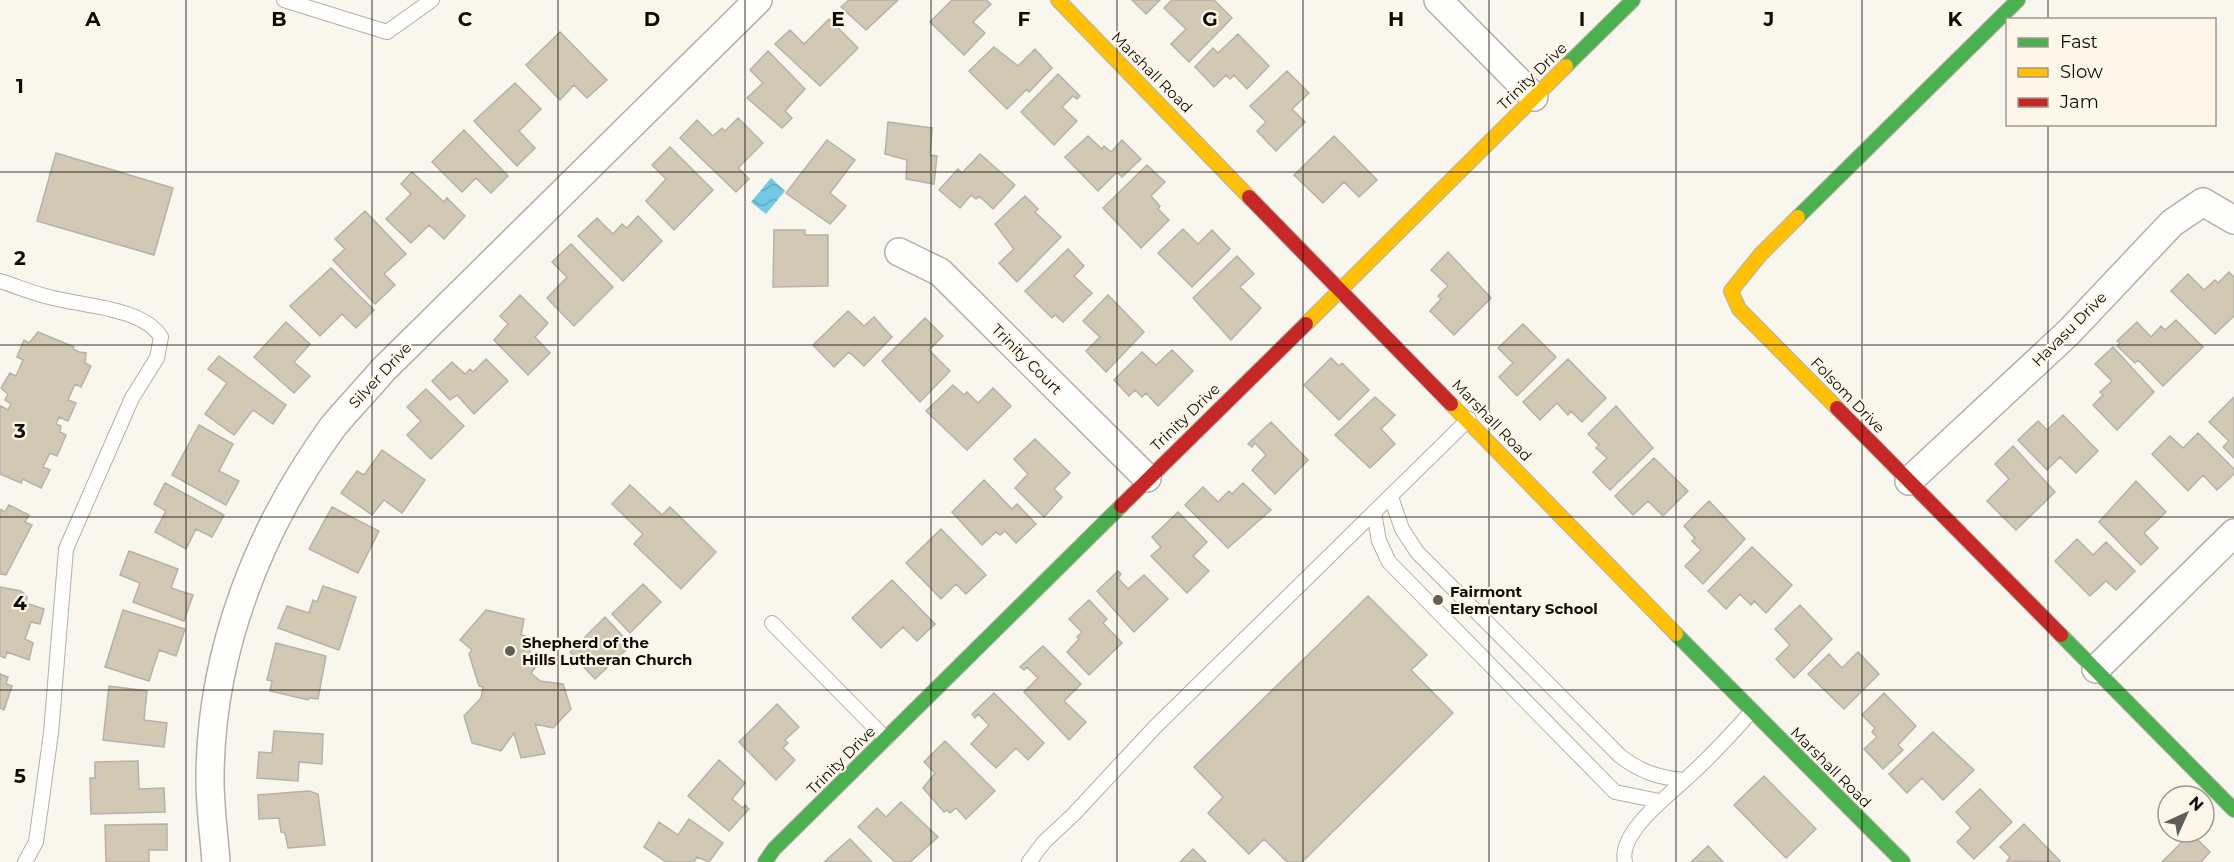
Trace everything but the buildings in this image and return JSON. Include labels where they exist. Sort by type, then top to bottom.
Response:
[{"type":"street","name":"Silver Drive","points":[[216,862],[210,779],[216,709],[226,645],[249,575],[277,515],[304,469],[334,426],[383,370],[758,0]]},
{"type":"street","name":"Marshall Road","points":[[1058,0],[1341,288],[1751,712],[1903,862]]},
{"type":"street","points":[[1438,0],[1534,97]]},
{"type":"street","name":"Trinity Drive","points":[[765,862],[774,849],[1147,478],[1633,0]]},
{"type":"street","name":"Folsom Drive","points":[[2018,0],[1760,255],[1731,291],[1739,309],[2234,810]]},
{"type":"street","name":"Havasu Drive","points":[[1909,481],[2069,332],[2172,223],[2203,202],[2234,219]]},
{"type":"street","name":"Trinity Court","points":[[899,252],[940,272],[1147,478]]},
{"type":"street","points":[[2096,669],[2234,533]]},
{"type":"lane","points":[[284,0],[387,32],[432,0]]},
{"type":"lane","points":[[0,281],[47,297],[134,315],[154,326],[160,337],[157,358],[132,398],[66,549],[51,733],[36,842],[25,862]]},
{"type":"lane","points":[[1029,862],[1044,842],[1155,727],[1469,420]]},
{"type":"lane","points":[[1391,497],[1402,529],[1417,552],[1620,756],[1644,772],[1662,778],[1685,780]]},
{"type":"lane","points":[[1374,513],[1379,541],[1389,562],[1615,792],[1659,801]]},
{"type":"lane","points":[[772,623],[886,739]]},
{"type":"lane","points":[[1624,858],[1630,839],[1659,801],[1685,780],[1751,712]]},
{"type":"water","points":[[771,178],[785,191],[766,214],[751,202]]},
{"type":"traffic: fast","points":[[1566,66],[1633,0]]},
{"type":"traffic: fast","points":[[1798,217],[2018,0]]},
{"type":"traffic: fast","points":[[765,862],[774,849],[1121,506]]},
{"type":"traffic: fast","points":[[1676,634],[1903,862]]},
{"type":"traffic: fast","points":[[2061,635],[2234,810]]},
{"type":"traffic: slow","points":[[1058,0],[1249,197]]},
{"type":"traffic: slow","points":[[1306,324],[1566,66]]},
{"type":"traffic: slow","points":[[1798,217],[1760,255],[1731,291],[1739,309],[1837,408]]},
{"type":"traffic: slow","points":[[1451,404],[1676,634]]},
{"type":"traffic: jam","points":[[1249,197],[1451,404]]},
{"type":"traffic: jam","points":[[1121,506],[1306,324]]},
{"type":"traffic: jam","points":[[1837,408],[2061,635]]},
{"type":"place","name":"Fairmont Elementary School","points":[[1438,600]]},
{"type":"place","name":"Shepherd of the Hills Lutheran Church","points":[[510,651]]}]
